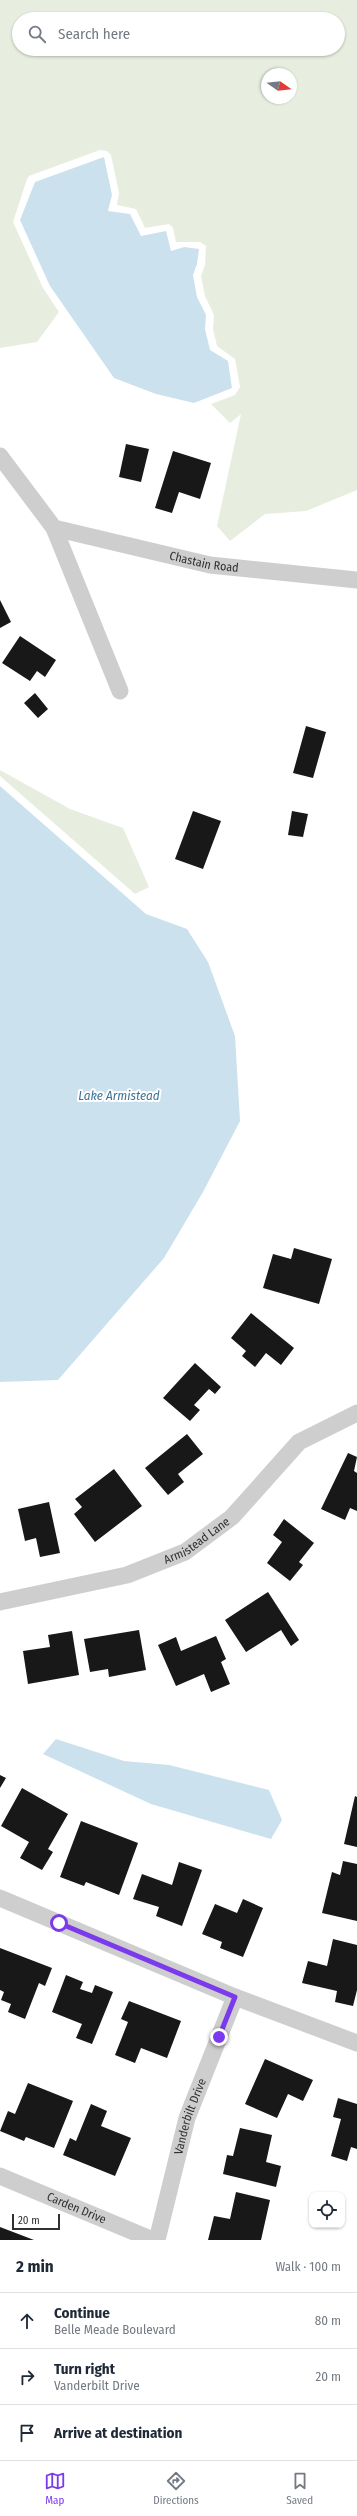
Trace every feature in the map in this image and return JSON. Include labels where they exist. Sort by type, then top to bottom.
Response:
[{"type":"street","points":[[0,456],[54,528],[120,691]]},
{"type":"street","name":"Chastain Road","points":[[54,528],[210,565],[357,580]]},
{"type":"street","name":"Armistead Lane","points":[[0,1602],[127,1575],[185,1552],[232,1517],[299,1442],[357,1413]]},
{"type":"street","points":[[0,1898],[235,1997],[357,2043]]},
{"type":"street","name":"Vanderbilt Drive","points":[[157,2240],[187,2118],[235,1997]]},
{"type":"street","name":"Carden Drive","points":[[0,2176],[153,2240]]},
{"type":"green space","points":[[0,0],[357,0],[357,490],[306,511],[265,514],[230,541],[217,526],[241,414],[230,423],[211,404],[235,395],[240,387],[235,359],[217,346],[213,329],[214,315],[205,296],[201,276],[205,265],[206,246],[200,242],[176,242],[173,228],[169,224],[145,228],[136,209],[117,205],[119,193],[111,155],[107,151],[100,150],[29,176],[13,222],[43,288],[59,312],[37,342],[0,348]]},
{"type":"green space","points":[[0,770],[70,809],[123,828],[149,887],[135,894],[0,776]]},
{"type":"water","points":[[104,157],[112,195],[108,211],[130,214],[141,236],[166,231],[171,251],[184,247],[199,249],[197,264],[193,275],[197,297],[206,315],[205,329],[210,350],[228,361],[232,388],[194,403],[156,394],[114,378],[50,286],[20,220],[35,182]]},
{"type":"water","name":"Lake Armistead","points":[[0,786],[146,914],[187,929],[208,962],[235,1036],[240,1121],[203,1192],[164,1258],[58,1380],[0,1382]]},
{"type":"water","points":[[56,1739],[124,1761],[169,1765],[269,1790],[282,1820],[271,1839],[151,1804],[43,1754]]},
{"type":"building","points":[[126,444],[149,449],[141,482],[119,477]]},
{"type":"building","points":[[173,451],[211,463],[200,499],[179,492],[172,513],[155,508]]},
{"type":"building","points":[[0,600],[11,622],[0,628]]},
{"type":"building","points":[[20,636],[56,660],[45,677],[37,671],[30,681],[2,663]]},
{"type":"building","points":[[35,693],[48,709],[38,718],[24,703]]},
{"type":"building","points":[[306,726],[326,732],[313,778],[293,773]]},
{"type":"building","points":[[193,811],[221,821],[203,869],[175,859]]},
{"type":"building","points":[[292,811],[308,814],[303,837],[288,835]]},
{"type":"building","points":[[294,1248],[332,1259],[319,1304],[263,1288],[273,1254],[291,1259]]},
{"type":"building","points":[[251,1313],[294,1348],[281,1365],[266,1353],[255,1367],[242,1356],[246,1351],[231,1338]]},
{"type":"building","points":[[195,1363],[221,1387],[215,1394],[209,1389],[194,1405],[200,1410],[190,1421],[163,1398]]},
{"type":"building","points":[[187,1434],[203,1454],[178,1474],[184,1482],[168,1495],[145,1468]]},
{"type":"building","points":[[348,1453],[357,1457],[354,1471],[357,1473],[357,1511],[350,1508],[345,1520],[321,1509]]},
{"type":"building","points":[[114,1469],[142,1506],[95,1542],[74,1514],[82,1507],[75,1499]]},
{"type":"building","points":[[49,1502],[60,1553],[40,1557],[36,1538],[25,1541],[18,1509]]},
{"type":"building","points":[[284,1519],[314,1543],[299,1562],[303,1565],[290,1581],[267,1563],[282,1542],[273,1535]]},
{"type":"building","points":[[268,1592],[299,1640],[291,1646],[281,1630],[246,1652],[225,1620]]},
{"type":"building","points":[[139,1630],[146,1670],[109,1677],[108,1669],[90,1672],[84,1639]]},
{"type":"building","points":[[72,1631],[79,1675],[28,1684],[23,1651],[50,1647],[48,1635]]},
{"type":"building","points":[[216,1636],[226,1659],[221,1662],[230,1684],[211,1692],[204,1674],[176,1686],[158,1645],[176,1637],[181,1651]]},
{"type":"building","points":[[0,1775],[6,1778],[0,1788]]},
{"type":"building","points":[[22,1788],[68,1814],[48,1849],[53,1852],[42,1870],[20,1858],[29,1842],[1,1826]]},
{"type":"building","points":[[355,1796],[357,1797],[357,1847],[344,1844]]},
{"type":"building","points":[[81,1821],[138,1843],[119,1895],[86,1882],[84,1886],[60,1877]]},
{"type":"building","points":[[343,1861],[357,1864],[357,1921],[322,1913],[332,1872],[340,1875]]},
{"type":"building","points":[[179,1862],[202,1870],[182,1926],[156,1916],[159,1907],[133,1899],[142,1874],[172,1885]]},
{"type":"building","points":[[243,1899],[263,1908],[243,1957],[220,1948],[222,1942],[202,1934],[215,1904],[237,1913]]},
{"type":"building","points":[[333,1939],[357,1945],[357,1990],[353,2006],[335,2002],[337,1991],[302,1983],[308,1961],[327,1966]]},
{"type":"building","points":[[0,1948],[52,1968],[45,1986],[39,1983],[25,2019],[8,2012],[11,2004],[1,2000],[4,1992],[0,1990]]},
{"type":"building","points":[[66,1975],[83,1982],[80,1989],[92,1993],[95,1985],[113,1992],[92,2044],[76,2038],[82,2024],[52,2012]]},
{"type":"building","points":[[129,2001],[181,2021],[167,2058],[141,2048],[135,2063],[115,2055],[128,2022],[121,2019]]},
{"type":"building","points":[[265,2059],[313,2080],[303,2101],[288,2094],[277,2118],[245,2104]]},
{"type":"building","points":[[28,2083],[73,2101],[54,2148],[26,2137],[24,2141],[0,2131],[8,2111],[15,2114]]},
{"type":"building","points":[[338,2098],[357,2104],[357,2149],[351,2147],[347,2161],[331,2156],[341,2119],[333,2117]]},
{"type":"building","points":[[91,2104],[107,2111],[101,2126],[131,2138],[115,2176],[63,2155],[70,2138],[76,2141]]},
{"type":"building","points":[[240,2128],[272,2135],[266,2162],[281,2166],[276,2187],[223,2174],[227,2155],[233,2156]]},
{"type":"building","points":[[236,2192],[270,2200],[261,2240],[208,2240],[214,2216],[230,2219]]},
{"type":"building","points":[[0,2227],[34,2240],[0,2240]]},
{"type":"route","points":[[59,1923],[235,1997],[219,2037]]}]
